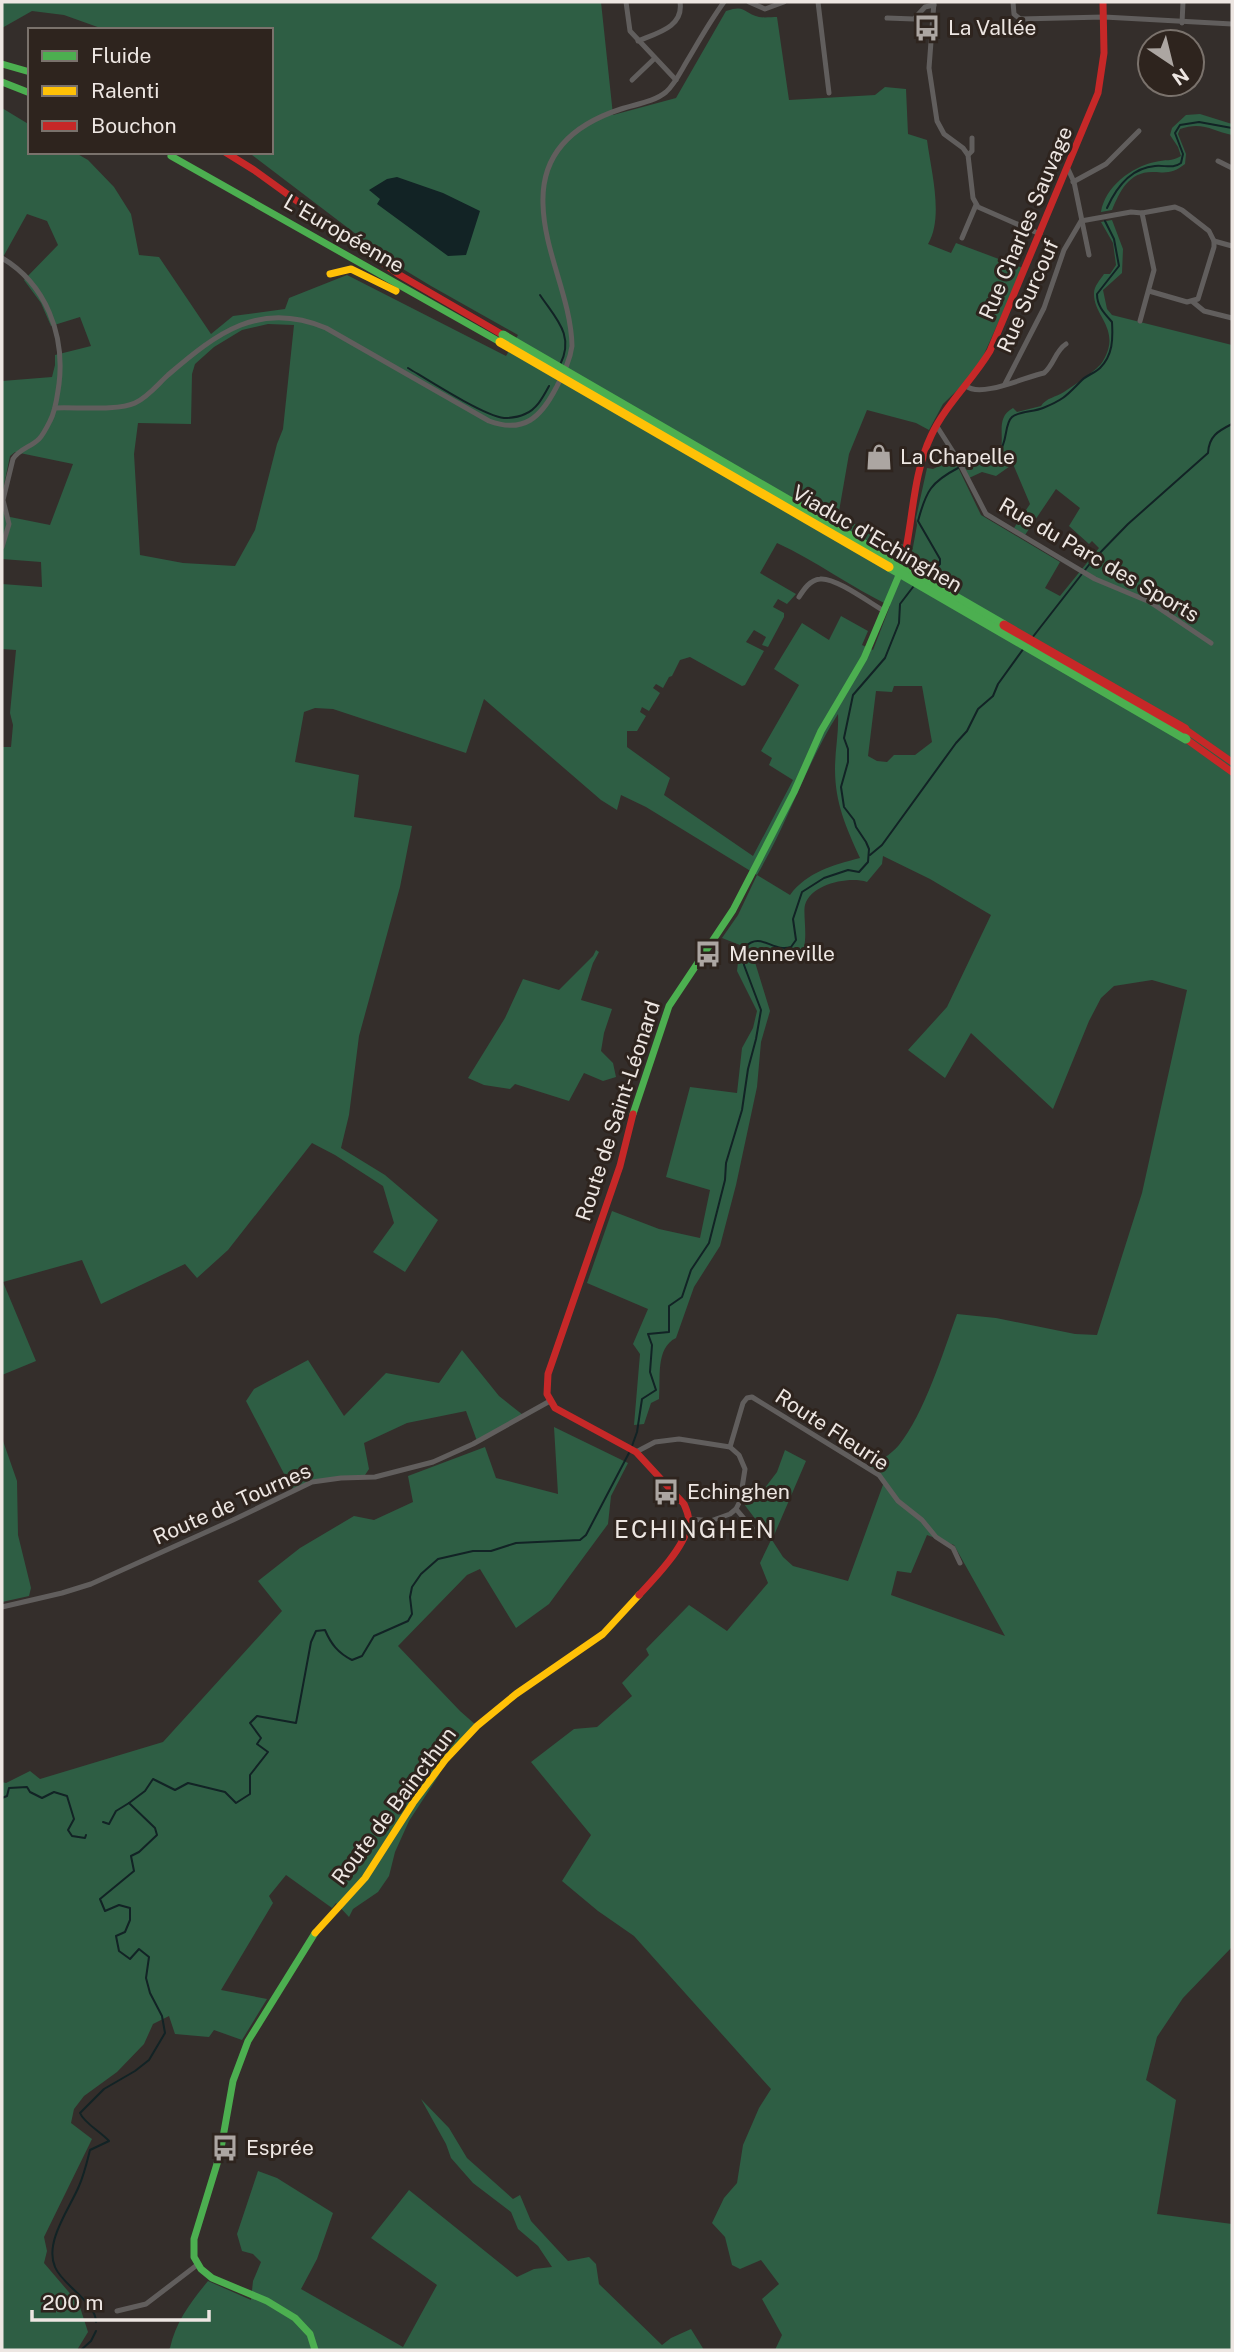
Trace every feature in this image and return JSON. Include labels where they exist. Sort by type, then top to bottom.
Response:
[{"type":"main road","name":"Rue Charles Sauvage","points":[[930,438],[946,408],[980,369],[990,351],[1040,234],[1071,183],[1068,169],[1094,104],[1101,78],[1104,53],[1103,2]]},
{"type":"main road","points":[[2,64],[28,71]]},
{"type":"main road","points":[[2,82],[28,92]]},
{"type":"main road","name":"L'Européenne","points":[[228,154],[398,274],[502,338]]},
{"type":"main road","name":"L'Européenne","points":[[171,156],[407,292],[477,329],[502,338]]},
{"type":"main road","points":[[330,274],[344,269],[358,272],[419,304],[477,329]]},
{"type":"main road","name":"Viaduc d'Echinghen","points":[[502,338],[1185,729],[1232,762]]},
{"type":"main road","name":"Viaduc d'Echinghen","points":[[502,338],[1141,711],[1232,772]]},
{"type":"main road","name":"Route de Saint-Léonard","points":[[550,1401],[546,1390],[548,1374],[620,1166],[635,1101],[667,1011],[737,904],[794,792],[818,736],[864,658],[903,567],[919,475],[930,438]]},
{"type":"main road","points":[[550,1401],[563,1414],[633,1450],[681,1500],[686,1509],[688,1526]]},
{"type":"main road","name":"Route de Baincthun","points":[[197,2265],[193,2253],[194,2239],[220,2154],[236,2070],[253,2031],[307,1942],[365,1878],[416,1798],[461,1742],[534,1680],[603,1634],[647,1587],[688,1526]]},
{"type":"main road","points":[[197,2265],[212,2278],[267,2301],[291,2315],[307,2331],[315,2350]]},
{"type":"street","points":[[626,2],[628,27],[676,80]]},
{"type":"street","points":[[638,41],[674,24],[680,15],[680,2]]},
{"type":"street","points":[[55,408],[122,406],[136,403],[223,332],[246,322],[290,318],[314,323],[489,421],[512,425],[530,421],[547,404],[566,367],[572,346],[543,211],[544,184],[550,165],[562,144],[583,125],[665,93],[676,80],[724,2]]},
{"type":"street","points":[[749,2],[765,9],[784,2]]},
{"type":"street","points":[[818,2],[829,93]]},
{"type":"street","points":[[1013,2],[1014,14],[1020,19],[1104,17],[1232,24]]},
{"type":"street","points":[[1182,23],[1183,2]]},
{"type":"street","points":[[887,18],[914,19],[925,7],[934,3],[929,72],[938,124],[944,134],[968,155],[976,205],[1040,234]]},
{"type":"street","points":[[632,79],[654,58]]},
{"type":"street","points":[[1071,183],[1106,164],[1139,131]]},
{"type":"street","points":[[968,155],[972,150],[972,138]]},
{"type":"street","points":[[1218,162],[1232,168]]},
{"type":"street","name":"Rue Surcouf","points":[[1071,183],[1089,255]]},
{"type":"street","points":[[962,238],[976,205]]},
{"type":"street","points":[[1081,221],[1126,212],[1142,213],[1177,208],[1209,231],[1214,247],[1200,296],[1193,302]]},
{"type":"street","points":[[1140,320],[1154,270],[1142,213]]},
{"type":"street","name":"Rue Surcouf","points":[[1005,384],[1044,308],[1061,259],[1081,221]]},
{"type":"street","points":[[1214,241],[1232,246]]},
{"type":"street","points":[[2,258],[21,271],[44,301],[54,323],[61,357],[55,408],[40,438],[13,459],[3,500],[9,524],[2,547]]},
{"type":"street","points":[[1149,291],[1193,302],[1202,310],[1232,318]]},
{"type":"street","points":[[966,386],[977,390],[1045,372],[1059,349],[1066,344]]},
{"type":"street","name":"Rue du Parc des Sports","points":[[936,425],[986,514],[1084,572],[1150,602],[1211,643]]},
{"type":"street","points":[[800,597],[805,588],[815,580],[829,580],[884,611]]},
{"type":"street","name":"Route Fleurie","points":[[730,1447],[743,1403],[752,1397],[879,1475],[898,1502],[922,1520],[936,1537],[953,1548],[960,1563]]},
{"type":"street","name":"Route de Tournes","points":[[2,1606],[91,1584],[313,1482],[375,1477],[433,1462],[473,1444],[550,1401]]},
{"type":"street","points":[[633,1450],[655,1442],[690,1440],[730,1447],[736,1451],[745,1469],[740,1501],[736,1509],[705,1523],[702,1528],[688,1526]]},
{"type":"street","points":[[736,1509],[752,1528]]},
{"type":"street","points":[[688,1526],[702,1520],[705,1523]]},
{"type":"street","points":[[117,2311],[146,2304],[197,2265]]},
{"type":"green space","points":[[2,2],[601,2],[613,115],[676,98],[726,11],[741,9],[759,17],[777,17],[789,100],[875,95],[885,87],[906,89],[908,134],[927,140],[933,179],[935,221],[928,244],[951,253],[956,243],[1023,268],[976,372],[943,404],[929,430],[916,423],[867,410],[849,454],[838,517],[913,547],[916,518],[927,468],[933,469],[954,459],[981,515],[1060,562],[1045,588],[1060,596],[1099,548],[1092,541],[1089,544],[1069,526],[1080,508],[1056,489],[1025,535],[1014,528],[1030,504],[1013,464],[996,476],[982,472],[969,478],[961,464],[991,450],[1001,449],[1004,416],[1013,408],[1017,412],[1041,406],[1085,377],[1103,361],[1108,350],[1108,331],[1095,301],[1094,290],[1104,274],[1110,274],[1116,265],[1113,243],[1101,222],[1112,220],[1123,249],[1122,273],[1103,290],[1107,309],[1112,315],[1232,345],[1232,1947],[1183,1998],[1157,2037],[1146,2080],[1176,2100],[1157,2214],[1232,2224],[1232,2350],[775,2350],[782,2335],[762,2299],[779,2284],[761,2260],[740,2269],[732,2265],[725,2237],[712,2223],[724,2198],[737,2183],[743,2145],[759,2108],[771,2089],[634,1936],[562,1881],[591,1835],[531,1762],[574,1729],[597,1727],[632,1696],[622,1683],[649,1655],[646,1649],[689,1605],[727,1631],[768,1583],[760,1563],[771,1540],[744,1504],[744,1492],[758,1497],[777,1472],[785,1450],[806,1461],[772,1540],[783,1557],[793,1566],[848,1581],[884,1482],[869,1469],[896,1449],[917,1417],[957,1314],[996,1318],[1075,1334],[1097,1335],[1142,1193],[1187,990],[1152,980],[1114,986],[1101,998],[1089,1021],[1053,1109],[971,1033],[945,1078],[908,1050],[947,1007],[991,915],[930,879],[883,856],[882,864],[867,882],[841,881],[815,892],[805,905],[805,944],[798,957],[789,959],[756,948],[754,959],[770,1011],[761,1042],[757,1087],[736,1185],[720,1246],[694,1287],[676,1338],[669,1343],[662,1356],[659,1399],[651,1403],[644,1424],[634,1425],[640,1354],[633,1344],[648,1309],[587,1283],[612,1211],[659,1229],[700,1238],[710,1190],[666,1177],[690,1087],[737,1093],[742,1048],[753,1028],[757,1011],[737,971],[740,945],[722,938],[738,915],[757,875],[646,807],[621,795],[617,810],[601,800],[484,699],[466,753],[333,709],[315,708],[304,712],[295,762],[359,775],[354,817],[412,826],[400,887],[359,1036],[349,1115],[341,1148],[385,1175],[438,1220],[405,1272],[373,1252],[394,1223],[383,1186],[312,1143],[228,1250],[197,1278],[185,1264],[101,1304],[82,1260],[3,1282],[36,1361],[2,1375],[2,747],[11,747],[13,725],[10,713],[16,650],[2,649],[2,584],[42,587],[41,562],[2,559],[2,508],[5,516],[50,525],[73,464],[15,452],[10,456],[2,495],[2,381],[52,377],[55,355],[91,346],[80,317],[51,326],[41,303],[24,280],[58,245],[47,221],[27,214],[2,259],[2,108],[28,124],[28,154],[78,154],[88,160],[114,187],[131,214],[139,255],[159,257],[211,334],[233,316],[285,309],[289,298],[347,275],[506,356],[518,335],[398,266],[251,154],[273,154],[273,28],[100,28],[64,15],[32,11],[2,28]],"holes":[[[268,324],[294,325],[283,429],[255,530],[235,566],[183,563],[140,555],[134,454],[138,423],[191,424],[192,374],[195,364],[214,347],[242,330]],[[777,543],[890,606],[873,650],[862,645],[868,631],[841,616],[829,640],[802,623],[774,669],[799,685],[761,751],[772,758],[769,765],[793,780],[753,856],[664,795],[670,778],[627,747],[627,731],[637,731],[646,716],[640,712],[642,707],[649,711],[660,693],[653,688],[656,684],[663,688],[680,660],[690,657],[742,686],[745,685],[764,651],[746,642],[754,630],[766,637],[762,645],[768,647],[784,617],[784,613],[773,607],[778,599],[787,604],[796,594],[760,573]],[[894,686],[922,686],[932,742],[915,755],[894,755],[887,762],[877,761],[868,756],[876,691],[892,692]],[[838,714],[835,769],[837,793],[846,825],[860,858],[813,875],[804,880],[790,895],[757,875],[816,753]],[[927,1535],[954,1545],[1005,1636],[891,1595],[897,1571],[911,1573]]]},
{"type":"green space","points":[[1200,114],[1232,124],[1232,135],[1201,126],[1180,129],[1178,134],[1186,154],[1185,164],[1170,172],[1138,175],[1122,189],[1112,210],[1101,212],[1108,194],[1128,173],[1146,165],[1181,156],[1170,135],[1172,128],[1186,115]]},
{"type":"green space","points":[[596,950],[599,952],[581,1000],[612,1009],[601,1051],[613,1063],[616,1077],[603,1081],[584,1073],[569,1101],[515,1084],[510,1089],[484,1085],[468,1078],[505,1018],[523,979],[559,990]]},
{"type":"green space","points":[[462,1350],[499,1396],[523,1415],[477,1441],[466,1411],[407,1423],[364,1443],[369,1469],[363,1478],[318,1481],[293,1491],[246,1401],[254,1389],[308,1360],[344,1416],[386,1373],[439,1383]]},
{"type":"green space","points":[[554,1427],[628,1463],[611,1496],[608,1524],[549,1604],[516,1628],[480,1569],[467,1575],[398,1646],[477,1726],[446,1759],[439,1775],[409,1821],[395,1852],[389,1876],[378,1892],[353,1909],[349,1917],[336,1903],[332,1908],[286,1875],[269,1896],[273,1903],[221,1990],[267,1999],[242,2040],[214,2030],[209,2037],[175,2034],[169,2016],[153,2024],[144,2044],[117,2072],[84,2096],[74,2109],[71,2123],[92,2139],[44,2237],[47,2251],[44,2263],[79,2304],[88,2332],[77,2350],[2,2350],[2,1782],[6,1783],[30,1771],[40,1779],[163,1742],[282,1611],[258,1581],[300,1548],[354,1516],[374,1520],[413,1502],[408,1476],[485,1447],[496,1478],[558,1494]]},
{"type":"green space","points":[[2,1438],[17,1481],[18,1535],[31,1588],[29,1596],[2,1602]]},
{"type":"green space","points":[[421,2099],[449,2128],[467,2158],[513,2199],[520,2195],[531,2221],[568,2261],[589,2257],[596,2264],[599,2284],[662,2345],[691,2329],[704,2350],[168,2350],[185,2312],[208,2281],[251,2300],[253,2281],[261,2262],[253,2254],[242,2251],[237,2234],[258,2171],[277,2178],[333,2213],[317,2259],[301,2289],[403,2347],[437,2285],[371,2238],[409,2190],[517,2277],[534,2269],[552,2267],[538,2246],[518,2229],[511,2212],[473,2183],[451,2158]]},
{"type":"shaded area","points":[[397,177],[443,193],[480,211],[466,255],[448,256],[377,204],[380,199],[369,190],[387,179]]},
{"type":"waterway","points":[[1107,208],[1120,186],[1131,175],[1146,168],[1175,166],[1181,163],[1183,154],[1175,133],[1180,125],[1199,122],[1232,128]]},
{"type":"waterway","points":[[965,466],[999,452],[1012,417],[1043,408],[1061,399],[1084,378],[1100,368],[1108,358],[1112,322],[1100,306],[1097,294],[1119,266],[1114,239],[1105,221]]},
{"type":"waterway","points":[[540,295],[562,328],[565,345],[560,365]]},
{"type":"waterway","points":[[408,368],[470,404],[504,418],[518,417],[529,412],[549,386]]},
{"type":"waterway","points":[[1032,638],[1092,561],[1128,524],[1208,453],[1210,442],[1215,435],[1232,424]]},
{"type":"waterway","points":[[929,575],[940,564],[940,559],[918,521],[931,489],[941,478],[958,468]]},
{"type":"waterway","points":[[632,1446],[642,1399],[656,1390],[650,1372],[652,1345],[648,1334],[669,1332],[669,1306],[682,1297],[691,1270],[709,1243],[725,1180],[726,1163],[742,1110],[761,1010],[744,965],[745,947],[756,941],[778,947],[791,947],[796,940],[793,919],[802,892],[824,878],[848,870],[859,872],[868,862],[869,849],[866,842],[844,807],[841,787],[848,762],[848,749],[844,738],[853,695],[885,658],[899,623],[900,604],[913,587]]},
{"type":"waterway","points":[[870,855],[882,845],[967,731],[978,709],[993,696],[998,684],[1024,648]]},
{"type":"waterway","points":[[96,2322],[91,2308],[59,2274],[53,2257],[55,2236],[81,2182],[90,2150],[109,2141],[80,2113],[104,2089],[149,2060],[165,2033],[162,2016],[150,1993],[146,1978],[149,1957],[139,1949],[130,1959],[119,1951],[116,1936],[125,1932],[130,1920],[130,1908],[119,1905],[105,1911],[100,1899],[134,1871],[131,1856],[157,1835],[155,1828],[129,1803],[145,1791],[153,1779],[175,1790],[188,1783],[225,1792],[236,1803],[250,1794],[250,1775],[268,1752],[257,1744],[261,1738],[250,1723],[257,1716],[296,1723],[311,1642],[316,1631],[325,1630],[335,1648],[352,1660],[362,1656],[374,1636],[408,1621],[412,1614],[412,1587],[421,1574],[438,1559],[473,1551],[491,1551],[516,1543],[580,1540],[586,1535],[630,1451]]},
{"type":"waterway","points":[[2,1798],[7,1796],[9,1788],[27,1787],[30,1792],[42,1798],[54,1792],[67,1796],[74,1819],[68,1830],[72,1836],[85,1838],[86,1835]]},
{"type":"waterway","points":[[103,1822],[109,1824],[116,1811],[129,1803]]},
{"type":"waterway","points":[[81,2350],[91,2341],[96,2331]]},
{"type":"traffic: fast","points":[[2,64],[28,71]]},
{"type":"traffic: fast","points":[[2,82],[28,92]]},
{"type":"traffic: fast","points":[[171,156],[500,342]]},
{"type":"traffic: fast","points":[[503,335],[1004,625]]},
{"type":"traffic: fast","points":[[889,567],[1186,739]]},
{"type":"traffic: fast","points":[[633,1114],[669,1006],[733,910],[794,792],[821,731],[864,658],[902,568]]},
{"type":"traffic: fast","points":[[315,1933],[248,2041],[233,2081],[220,2154],[194,2239],[194,2257],[201,2269],[212,2278],[267,2301],[295,2318],[310,2334],[315,2350]]},
{"type":"traffic: slow","points":[[330,274],[351,269],[396,291]]},
{"type":"traffic: slow","points":[[500,342],[889,567]]},
{"type":"traffic: slow","points":[[315,1933],[365,1878],[413,1803],[446,1759],[477,1726],[516,1694],[603,1634],[639,1595]]},
{"type":"traffic: jam","points":[[902,568],[916,484],[931,436],[944,413],[990,351],[1098,93],[1104,53],[1103,2]]},
{"type":"traffic: jam","points":[[228,154],[398,274],[503,335]]},
{"type":"traffic: jam","points":[[1004,625],[1185,729]]},
{"type":"traffic: jam","points":[[1185,729],[1232,762]]},
{"type":"traffic: jam","points":[[1186,739],[1232,772]]},
{"type":"traffic: jam","points":[[633,1114],[620,1166],[548,1374],[547,1394],[555,1408],[636,1452],[684,1504],[689,1520],[681,1544],[639,1595]]},
{"type":"place","name":"La Vallée","points":[[927,28]]},
{"type":"place","name":"La Chapelle","points":[[879,457]]},
{"type":"place","name":"Menneville","points":[[708,954]]},
{"type":"place","name":"Echinghen","points":[[666,1492]]},
{"type":"place","name":"Esprée","points":[[225,2148]]},
{"type":"district","name":"ECHINGHEN","points":[[695,1530]]}]
